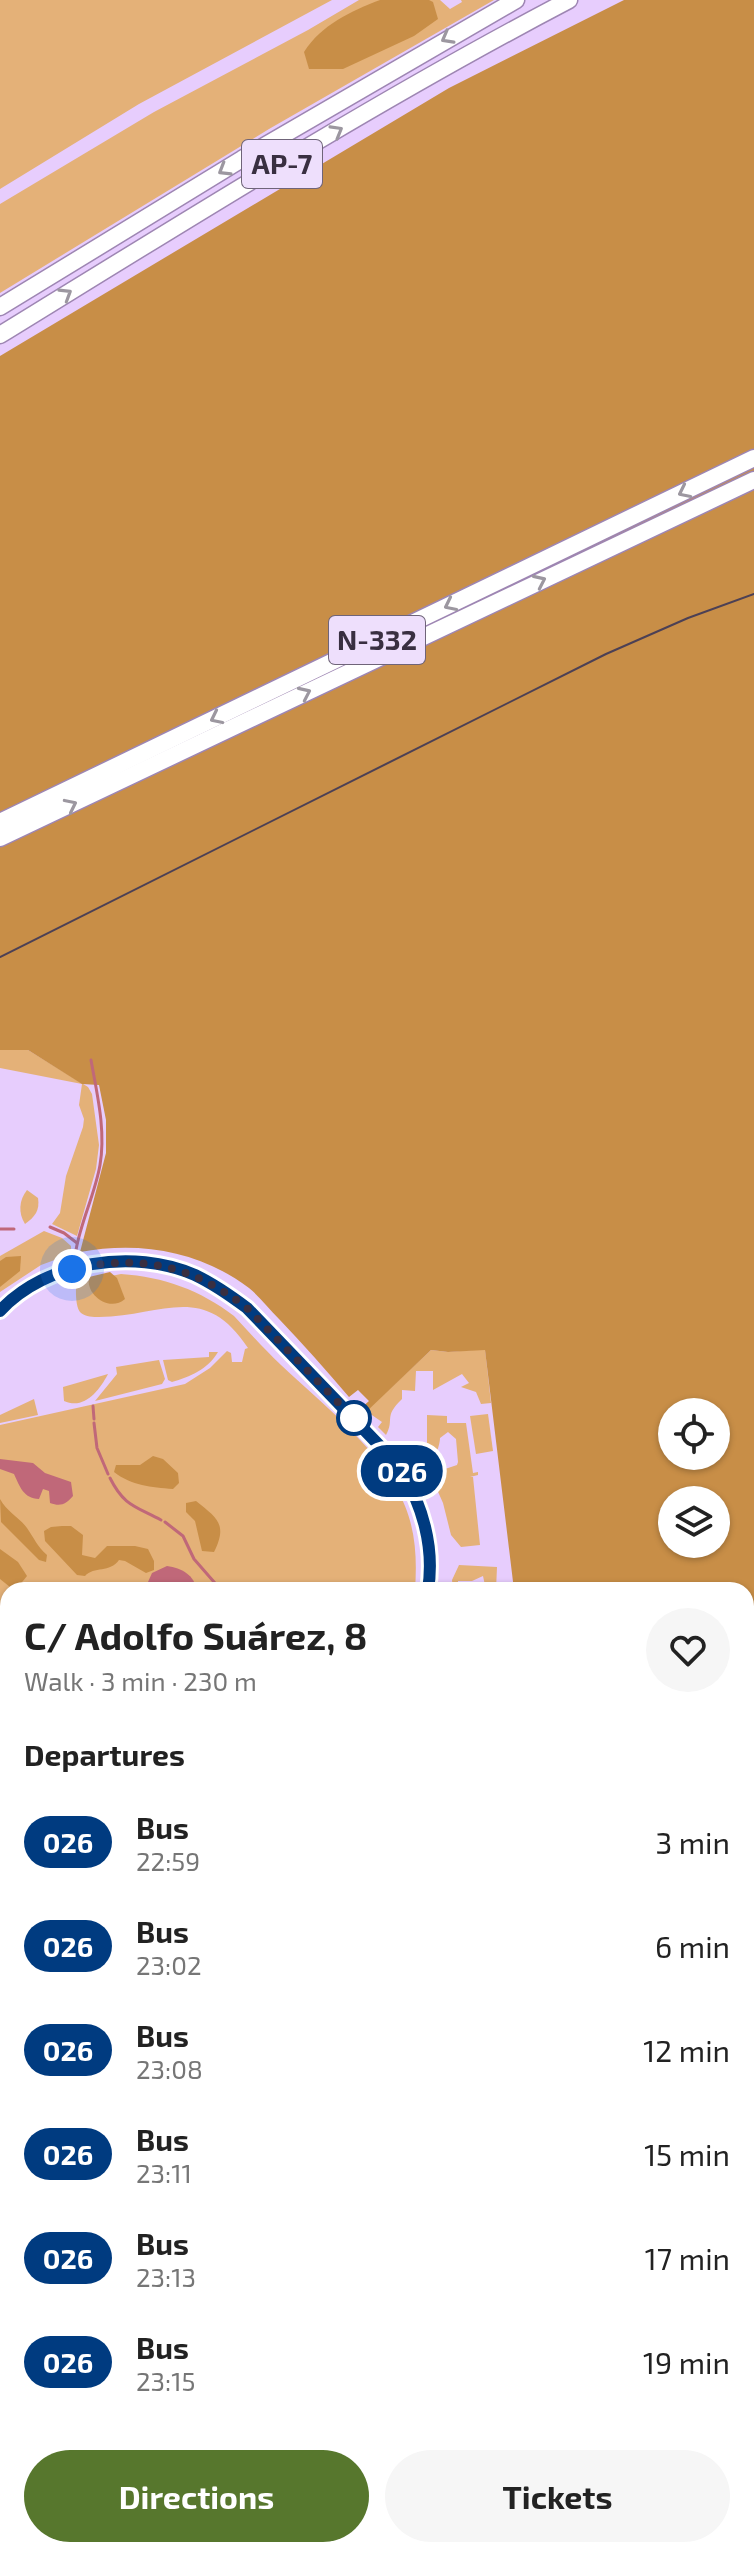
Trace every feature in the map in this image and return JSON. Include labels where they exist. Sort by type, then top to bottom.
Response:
[{"type":"highway","name":"AP-7","points":[[0,307],[229,167],[516,0]]},
{"type":"highway","name":"AP-7","points":[[0,335],[272,170],[569,0]]},
{"type":"highway","name":"N-332","points":[[0,822],[754,458]]},
{"type":"highway","name":"N-332","points":[[0,838],[754,480]]},
{"type":"street","points":[[0,1311],[42,1281],[72,1269],[117,1262],[166,1266],[194,1275],[229,1294],[247,1308],[401,1468],[416,1498],[426,1529],[430,1554],[428,1582]]},
{"type":"shaded area","points":[[0,0],[332,0],[139,104],[0,189]]},
{"type":"shaded area","points":[[359,0],[440,0],[450,9],[461,0],[494,0],[269,129],[0,293],[0,204],[154,112]]},
{"type":"shaded area","points":[[380,0],[429,0],[433,2],[438,19],[414,36],[343,69],[309,69],[304,52],[319,34],[348,14]]},
{"type":"shaded area","points":[[624,0],[754,0],[754,1582],[513,1582],[485,1350],[431,1350],[364,1414],[360,1409],[369,1401],[358,1390],[349,1397],[257,1295],[230,1275],[190,1257],[169,1252],[125,1248],[80,1252],[106,1153],[106,1120],[99,1085],[82,1084],[28,1050],[0,1050],[0,356],[449,88]]},
{"type":"shaded area","points":[[0,1050],[28,1050],[88,1087],[92,1094],[99,1145],[96,1169],[77,1236],[52,1224],[60,1213],[66,1176],[83,1127],[84,1119],[79,1105],[82,1084],[0,1068]]},
{"type":"shaded area","points":[[27,1190],[38,1198],[38,1206],[34,1216],[25,1224],[20,1207]]},
{"type":"shaded area","points":[[44,1231],[62,1238],[71,1246],[71,1254],[41,1265],[0,1292],[0,1256]]},
{"type":"shaded area","points":[[21,1256],[20,1271],[0,1287],[0,1261],[6,1257]]},
{"type":"shaded area","points":[[110,1272],[117,1278],[125,1299],[119,1303],[106,1303],[91,1290],[89,1277]]},
{"type":"shaded area","points":[[121,1274],[152,1278],[181,1286],[234,1316],[368,1448],[396,1486],[409,1516],[415,1547],[415,1582],[0,1582],[0,1425],[185,1384],[210,1368],[227,1351],[231,1353],[232,1362],[242,1362],[248,1348],[232,1327],[198,1308],[87,1316],[79,1310],[76,1283]]},
{"type":"shaded area","points":[[485,1349],[491,1403],[481,1404],[476,1392],[461,1387],[469,1383],[462,1374],[433,1390],[433,1371],[416,1371],[415,1391],[402,1390],[402,1399],[391,1414],[386,1435],[378,1427],[382,1422],[366,1411],[431,1350]]},
{"type":"shaded area","points":[[209,1352],[218,1352],[204,1368],[179,1380],[168,1380],[163,1360],[209,1357]]},
{"type":"shaded area","points":[[159,1360],[165,1379],[162,1384],[95,1401],[117,1374],[116,1367]]},
{"type":"shaded area","points":[[108,1374],[100,1387],[84,1401],[64,1401],[63,1387]]},
{"type":"shaded area","points":[[34,1399],[38,1415],[0,1423],[0,1415]]},
{"type":"shaded area","points":[[488,1414],[493,1451],[476,1454],[470,1416]]},
{"type":"shaded area","points":[[427,1415],[447,1416],[447,1423],[466,1423],[473,1473],[478,1472],[478,1475],[470,1477],[473,1477],[480,1545],[461,1547],[451,1535],[443,1503],[427,1467]],"holes":[[[448,1432],[456,1439],[457,1465],[439,1471],[435,1459],[440,1438]]]},
{"type":"shaded area","points":[[153,1456],[163,1459],[178,1473],[179,1483],[173,1489],[135,1483],[114,1472],[116,1465],[140,1465]]},
{"type":"shaded area","points":[[0,1459],[33,1463],[45,1473],[71,1482],[73,1496],[66,1503],[57,1505],[50,1503],[49,1491],[43,1489],[39,1499],[29,1496],[14,1474],[0,1469]]},
{"type":"shaded area","points":[[0,1499],[47,1555],[46,1562],[39,1560],[1,1522]]},
{"type":"shaded area","points":[[196,1501],[218,1522],[220,1535],[214,1552],[202,1551],[195,1521],[186,1512],[186,1503]]},
{"type":"shaded area","points":[[71,1526],[83,1535],[82,1555],[95,1558],[107,1546],[135,1546],[148,1549],[154,1561],[154,1570],[146,1573],[119,1560],[111,1567],[85,1576],[77,1575],[45,1541],[44,1531],[51,1527]]},
{"type":"shaded area","points":[[0,1549],[18,1562],[27,1576],[22,1582],[4,1582],[0,1579]]},
{"type":"shaded area","points":[[459,1565],[497,1567],[496,1582],[484,1582],[483,1576],[472,1581],[452,1580]]},
{"type":"shaded area","points":[[167,1566],[178,1568],[194,1582],[148,1582],[152,1573]]},
{"type":"waterway","points":[[76,1250],[102,1152],[100,1112],[91,1060]]},
{"type":"waterway","points":[[50,1227],[77,1243]]},
{"type":"waterway","points":[[0,1229],[14,1229]]},
{"type":"waterway","points":[[93,1406],[94,1419]]},
{"type":"waterway","points":[[94,1423],[97,1448],[108,1474]]},
{"type":"waterway","points":[[110,1478],[125,1500],[161,1520]]},
{"type":"waterway","points":[[165,1522],[183,1536],[194,1559],[214,1582]]},
{"type":"tram line","points":[[0,957],[606,654],[688,618],[754,594]]},
{"type":"bus line","name":"026","points":[[0,1311],[42,1281],[72,1269],[117,1262],[166,1266],[194,1275],[229,1294],[247,1308],[401,1468],[416,1498],[426,1529],[430,1554],[429,1582]]},
{"type":"route","points":[[72,1269],[117,1262],[147,1263],[194,1275],[247,1308],[360,1425],[354,1418]]}]
